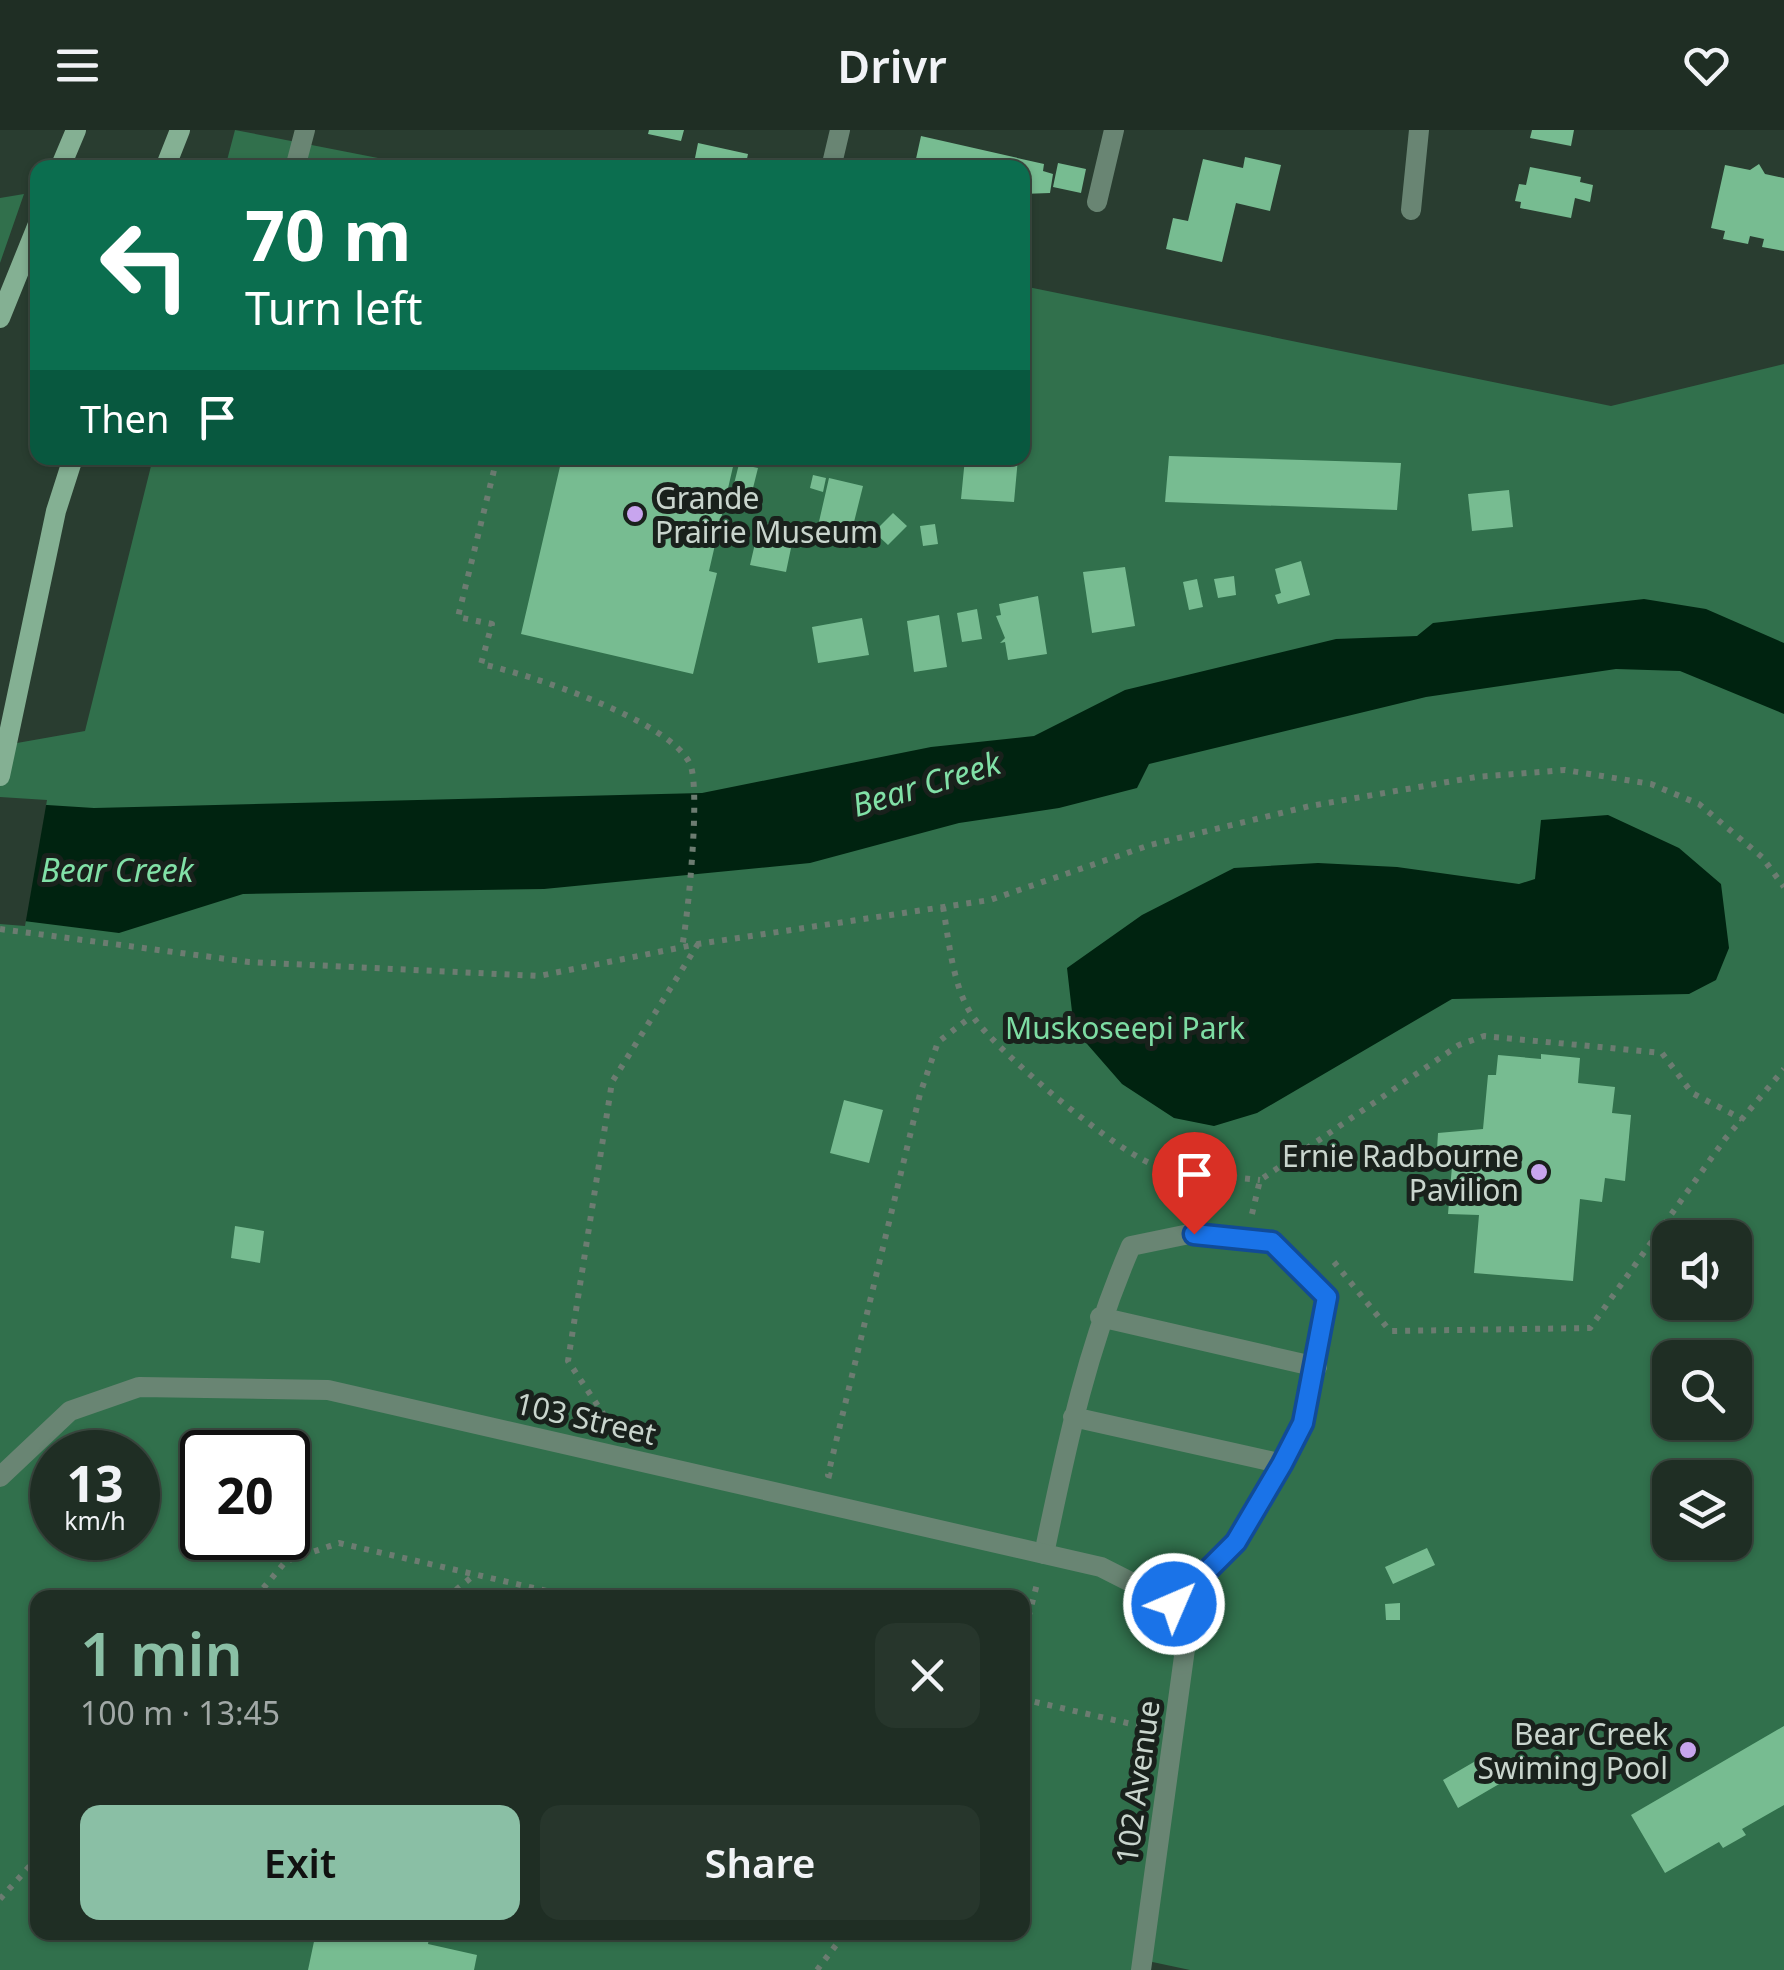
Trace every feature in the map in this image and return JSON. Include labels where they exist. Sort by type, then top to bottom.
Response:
[{"type":"main road","points":[[63,160],[76,130]]},
{"type":"main road","points":[[168,160],[180,130]]},
{"type":"main road","points":[[0,318],[30,244]]},
{"type":"main road","points":[[0,776],[56,511],[71,465]]},
{"type":"street","points":[[297,160],[305,130]]},
{"type":"street","points":[[833,160],[840,130]]},
{"type":"street","points":[[1097,202],[1114,130]]},
{"type":"street","points":[[1411,210],[1419,130]]},
{"type":"street","points":[[1044,1554],[1073,1417],[1100,1317],[1132,1246],[1194,1234],[1272,1242],[1327,1297],[1317,1367],[1303,1423],[1236,1542],[1174,1604]]},
{"type":"street","points":[[1100,1317],[1317,1367]]},
{"type":"street","name":"103 Street","points":[[0,1478],[70,1411],[139,1387],[328,1390],[1101,1567],[1174,1604]]},
{"type":"street","points":[[1073,1417],[1282,1464]]},
{"type":"street","name":"102 Avenue","points":[[1141,1970],[1186,1649],[1174,1604]]},
{"type":"path","points":[[495,465],[458,616],[492,624],[481,664],[539,676],[677,742],[692,768],[690,906],[682,948]]},
{"type":"path","points":[[0,929],[249,962],[539,976],[698,944],[990,900],[1150,845],[1310,806],[1476,777],[1565,770],[1651,784],[1699,804],[1762,857],[1784,887]]},
{"type":"path","points":[[942,907],[952,957],[972,1016],[1014,1058],[1128,1153],[1159,1167],[1260,1180],[1460,1045],[1484,1036],[1662,1053],[1692,1093],[1742,1119]]},
{"type":"path","points":[[631,1432],[613,1428],[568,1361],[612,1082],[698,944]]},
{"type":"path","points":[[828,1475],[920,1094],[938,1042],[972,1016]]},
{"type":"path","points":[[1326,1256],[1342,1267],[1390,1331],[1590,1328],[1742,1119],[1784,1069]]},
{"type":"path","points":[[1250,1222],[1260,1180]]},
{"type":"path","points":[[810,1472],[846,1480]]},
{"type":"path","points":[[262,1590],[286,1560],[339,1543],[541,1590]]},
{"type":"path","points":[[1030,1610],[1044,1554]]},
{"type":"path","points":[[456,1590],[474,1575]]},
{"type":"path","points":[[1030,1701],[1174,1734]]},
{"type":"path","points":[[0,1899],[30,1866]]},
{"type":"path","points":[[816,1970],[840,1940]]},
{"type":"green space","points":[[235,130],[388,160],[227,160]]},
{"type":"green space","points":[[24,194],[0,263],[0,198]]},
{"type":"green space","name":"Muskoseepi Park","points":[[1030,287],[1611,406],[1784,364],[1784,1970],[1190,1970],[1143,1960],[1141,1970],[0,1970],[0,746],[85,731],[151,465],[1030,465]]},
{"type":"water","name":"Bear Creek","points":[[1644,599],[1706,609],[1784,643],[1784,714],[1680,671],[1616,669],[1426,697],[1149,764],[1137,788],[1059,808],[959,823],[810,863],[544,889],[243,894],[119,933],[0,918],[0,802],[94,808],[702,793],[931,747],[1034,736],[1125,690],[1336,639],[1417,636],[1433,623]]},
{"type":"water","points":[[1608,815],[1679,848],[1721,884],[1729,948],[1716,980],[1689,994],[1452,999],[1257,1113],[1214,1126],[1174,1118],[1122,1084],[1074,1029],[1067,968],[1142,915],[1234,868],[1318,863],[1397,867],[1519,884],[1535,879],[1541,820]]},
{"type":"pier","points":[[0,797],[47,800],[25,926],[0,924]]},
{"type":"building","points":[[649,130],[684,130],[681,141],[648,134]]},
{"type":"building","points":[[1532,130],[1574,130],[1571,146],[1530,138]]},
{"type":"building","points":[[921,136],[1026,160],[916,160]]},
{"type":"building","points":[[698,143],[748,154],[747,160],[695,160]]},
{"type":"building","points":[[1245,157],[1281,165],[1270,211],[1236,203],[1222,262],[1166,249],[1173,218],[1188,221],[1203,159],[1243,168]]},
{"type":"building","points":[[1030,161],[1044,164],[1043,171],[1053,174],[1050,193],[1030,194]]},
{"type":"building","points":[[1058,163],[1086,169],[1081,193],[1053,187]]},
{"type":"building","points":[[1759,164],[1765,174],[1784,178],[1784,251],[1762,247],[1764,239],[1750,236],[1748,244],[1723,239],[1725,231],[1711,228],[1725,165],[1750,170]]},
{"type":"building","points":[[1530,167],[1581,177],[1580,182],[1593,185],[1590,202],[1575,198],[1571,218],[1520,208],[1521,202],[1515,201],[1519,184],[1526,185]]},
{"type":"building","points":[[1169,456],[1401,463],[1397,510],[1165,502]]},
{"type":"building","name":"Grande Prairie Museum","points":[[560,465],[733,465],[709,571],[717,573],[693,674],[521,634]]},
{"type":"building","points":[[739,465],[758,468],[751,496],[732,492]]},
{"type":"building","points":[[964,465],[1017,465],[1014,502],[961,499]]},
{"type":"building","points":[[813,475],[826,478],[823,492],[810,488]]},
{"type":"building","points":[[829,478],[863,486],[851,534],[818,526]]},
{"type":"building","points":[[1509,490],[1513,527],[1472,531],[1468,494]]},
{"type":"building","points":[[893,513],[907,526],[888,545],[874,532]]},
{"type":"building","points":[[760,522],[795,529],[786,572],[750,565]]},
{"type":"building","points":[[935,524],[938,544],[923,546],[920,526]]},
{"type":"building","points":[[1301,561],[1310,595],[1278,604],[1275,595],[1281,593],[1275,569]]},
{"type":"building","points":[[1125,567],[1135,626],[1092,633],[1083,572]]},
{"type":"building","points":[[1234,576],[1236,595],[1218,598],[1214,579]]},
{"type":"building","points":[[1197,579],[1203,607],[1189,610],[1183,582]]},
{"type":"building","points":[[1038,596],[1047,654],[1008,660],[1005,642],[1000,643],[1005,638],[996,616],[1001,615],[999,604]]},
{"type":"building","points":[[977,609],[982,639],[962,642],[957,613]]},
{"type":"building","points":[[939,615],[947,667],[914,672],[907,621]]},
{"type":"building","points":[[862,618],[869,655],[818,663],[812,627]]},
{"type":"building","name":"Ernie Radbourne Pavilion","points":[[1541,1054],[1580,1058],[1578,1083],[1615,1087],[1612,1113],[1631,1115],[1625,1181],[1605,1178],[1602,1202],[1580,1199],[1573,1281],[1474,1273],[1479,1215],[1448,1214],[1452,1166],[1436,1166],[1438,1133],[1483,1129],[1488,1075],[1496,1075],[1498,1055],[1541,1059]]},
{"type":"building","points":[[844,1100],[883,1110],[869,1163],[830,1153]]},
{"type":"building","points":[[235,1226],[264,1231],[260,1263],[231,1258]]},
{"type":"building","points":[[1427,1548],[1435,1565],[1393,1584],[1385,1567]]},
{"type":"building","points":[[1400,1603],[1400,1620],[1386,1620],[1385,1604]]},
{"type":"building","points":[[1784,1726],[1784,1805],[1742,1829],[1746,1835],[1723,1848],[1719,1842],[1665,1873],[1631,1815]]},
{"type":"building","points":[[1491,1752],[1506,1780],[1458,1808],[1443,1780]]},
{"type":"building","points":[[314,1940],[429,1940],[428,1944],[477,1955],[474,1970],[308,1970]]},
{"type":"place","name":"Grande Prairie Museum","points":[[635,514]]},
{"type":"place","name":"Ernie Radbourne Pavilion","points":[[1539,1172]]},
{"type":"place","name":"Bear Creek Swiming Pool","points":[[1688,1750]]},
{"type":"route","points":[[1174,1604],[1236,1542],[1303,1423],[1317,1367],[1327,1297],[1272,1242],[1194,1234]]}]
